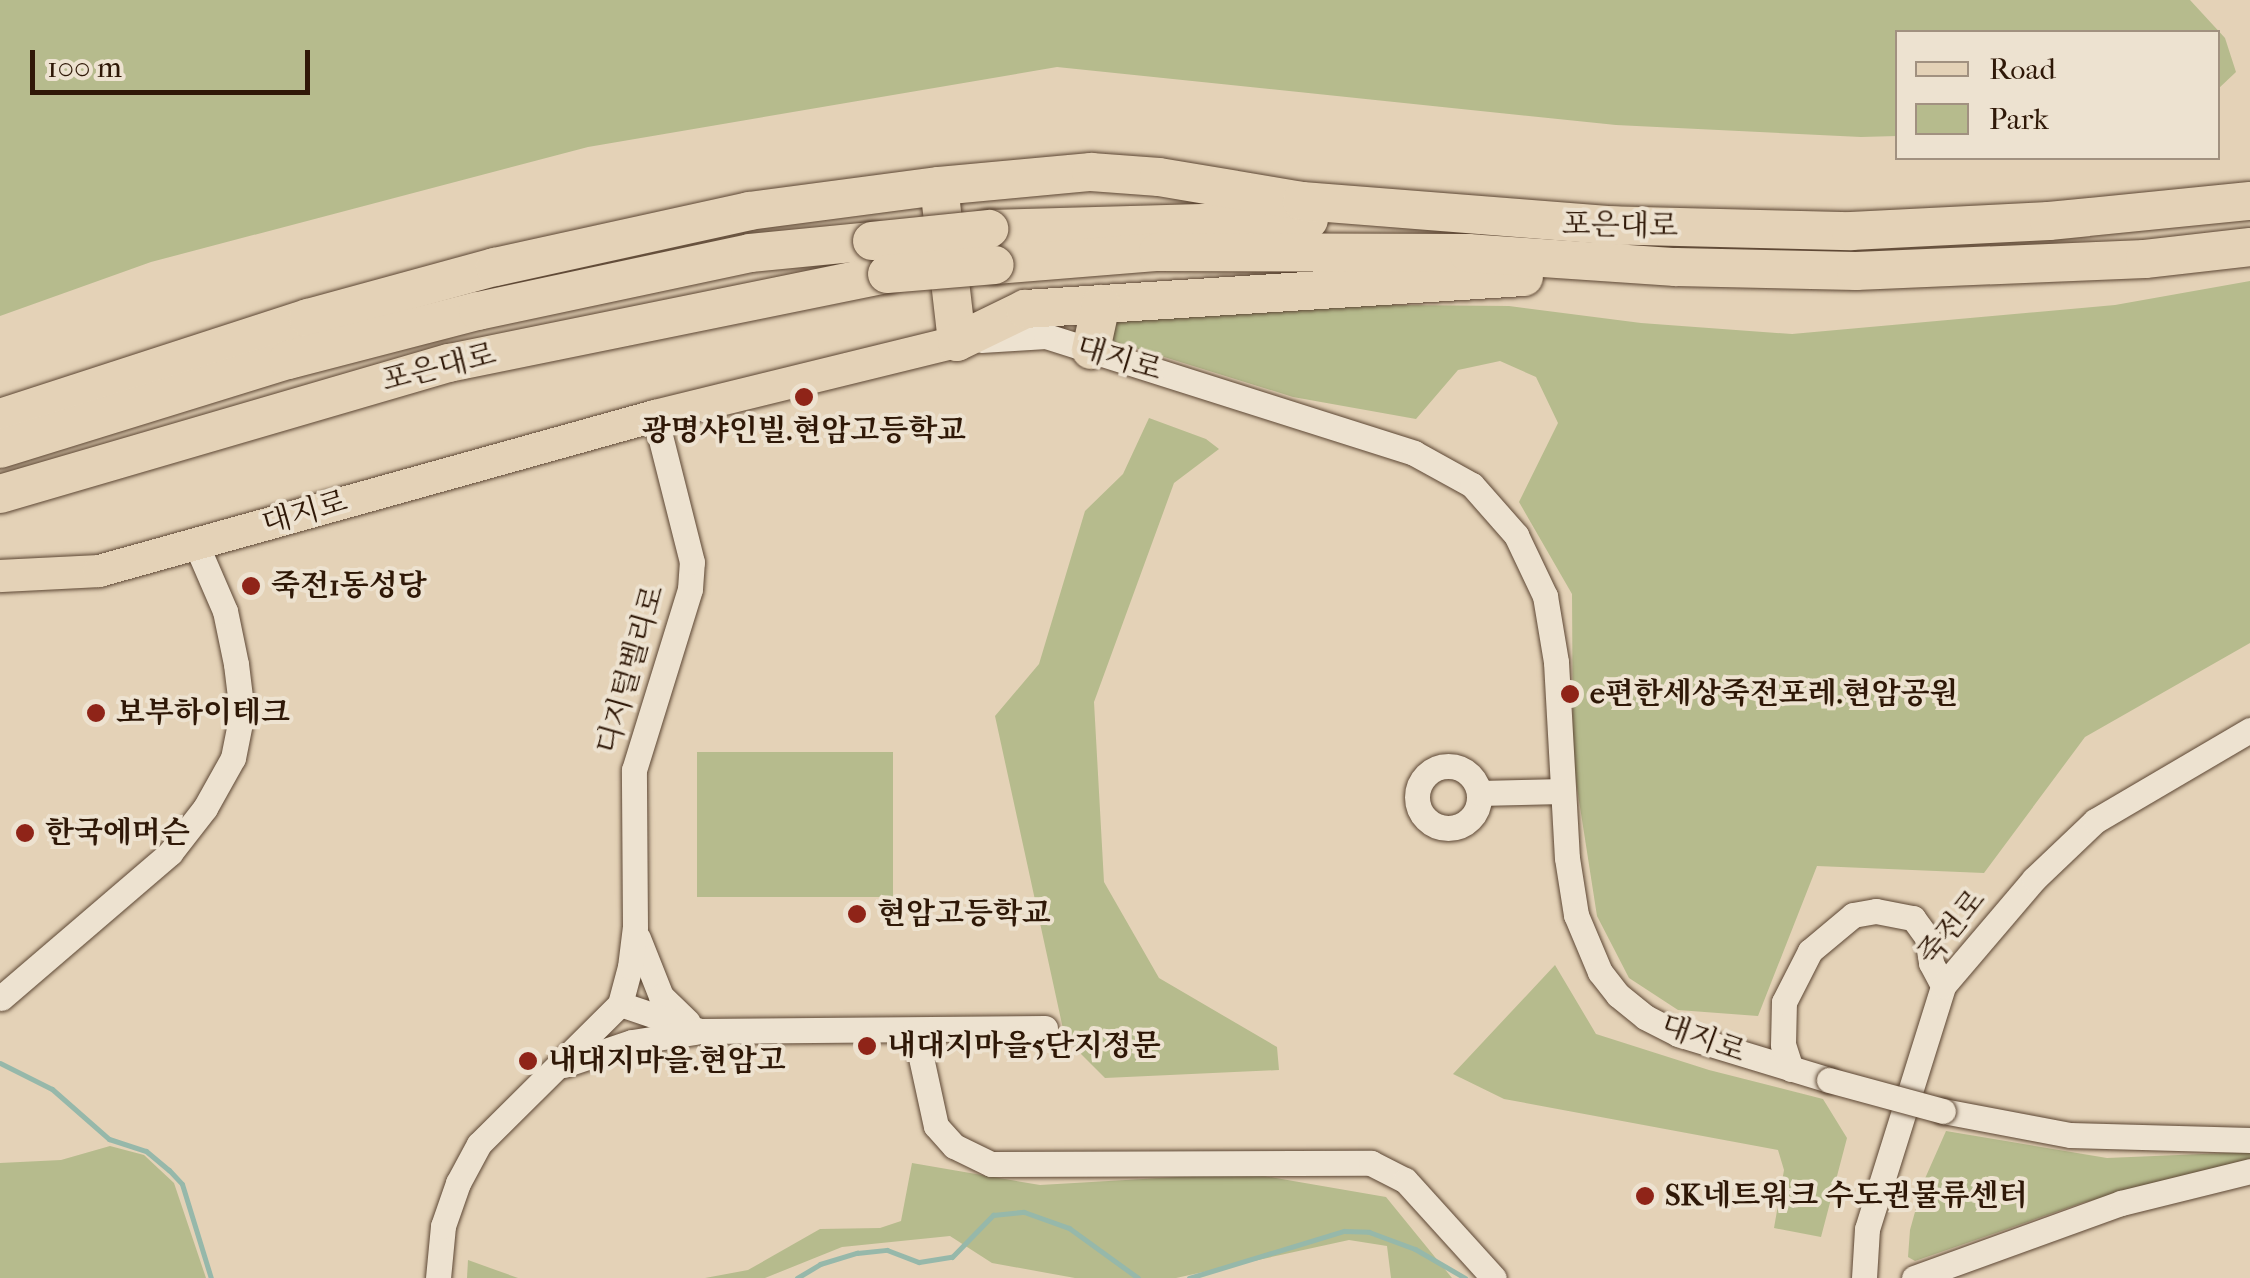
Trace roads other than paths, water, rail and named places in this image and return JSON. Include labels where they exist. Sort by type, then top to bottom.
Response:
[{"type":"highway","points":[[0,418],[308,318],[495,267],[748,212],[939,186],[1091,172],[1158,177],[1302,200],[1623,226]]},
{"type":"highway","points":[[939,186],[956,342],[1025,309],[1676,267]]},
{"type":"highway","name":"포은대로","points":[[992,247],[1282,219],[1852,231],[2050,221],[2250,201]]},
{"type":"highway","points":[[879,258],[992,247]]},
{"type":"highway","name":"포은대로","points":[[992,247],[1468,254],[1676,267],[1856,270],[2145,259],[2250,247]]},
{"type":"highway","name":"포은대로","points":[[0,449],[288,360],[478,312],[750,253],[879,258]]},
{"type":"highway","name":"포은대로","points":[[0,494],[448,363],[879,258]]},
{"type":"highway","points":[[1091,350],[1101,304]]},
{"type":"main road","name":"대지로","points":[[0,576],[99,571],[654,416],[956,342]]},
{"type":"street","name":"대지로","points":[[956,342],[1046,336],[1414,452],[1472,486],[1516,536],[1545,596],[1555,646],[1563,791],[1576,915],[1585,944],[1618,996],[1645,1017],[1678,1034],[1943,1111],[2070,1135],[2250,1140]]},
{"type":"street","name":"디지털벨리로","points":[[620,1004],[635,928],[634,770],[690,589],[692,562],[654,416]]},
{"type":"street","points":[[1,998],[170,853],[206,808],[232,758],[242,713],[236,664],[225,611],[196,544]]},
{"type":"street","name":"죽전로","points":[[1864,1278],[1867,1229],[1944,986],[2034,879],[2095,821],[2250,730]]},
{"type":"street","points":[[1442,767],[1462,769],[1479,793],[1470,820],[1452,835],[1421,812],[1417,794],[1424,777],[1442,767]]},
{"type":"street","points":[[1479,793],[1563,791]]},
{"type":"street","points":[[1791,1069],[1783,1045],[1784,1002],[1810,950],[1853,915],[1876,911],[1913,918],[1927,937],[1931,963],[1944,986]]},
{"type":"street","points":[[635,928],[661,996],[700,1031]]},
{"type":"street","points":[[438,1278],[443,1226],[458,1183],[479,1144],[620,1004],[700,1031]]},
{"type":"street","points":[[553,1069],[632,1042],[700,1031],[1044,1028]]},
{"type":"street","points":[[915,1030],[936,1126],[954,1146],[991,1164],[1372,1163],[1405,1180],[1494,1278]]},
{"type":"street","points":[[1914,1278],[2120,1204],[2250,1171]]},
{"type":"waterway","points":[[0,1063],[52,1089],[109,1139],[146,1151],[169,1170],[182,1184],[211,1278]]},
{"type":"waterway","points":[[797,1278],[820,1264],[857,1253],[887,1250],[919,1262],[952,1257],[993,1215],[1024,1212],[1069,1228],[1138,1278]]},
{"type":"waterway","points":[[1189,1278],[1344,1231],[1369,1232],[1415,1249],[1465,1278]]},
{"type":"place","name":"광명샤인빌.현암고등학교","points":[[804,397]]},
{"type":"place","name":"죽전1동성당","points":[[251,586]]},
{"type":"place","name":"e편한세상죽전포레.현암공원","points":[[1570,694]]},
{"type":"place","name":"보부하이테크","points":[[96,713]]},
{"type":"place","name":"한국에머슨","points":[[25,833]]},
{"type":"place","name":"현암고등학교","points":[[857,914]]},
{"type":"place","name":"내대지마을5단지정문","points":[[867,1046]]},
{"type":"place","name":"내대지마을.현암고","points":[[528,1061]]},
{"type":"place","name":"SK네트워크 수도권물류센터","points":[[1645,1196]]}]
